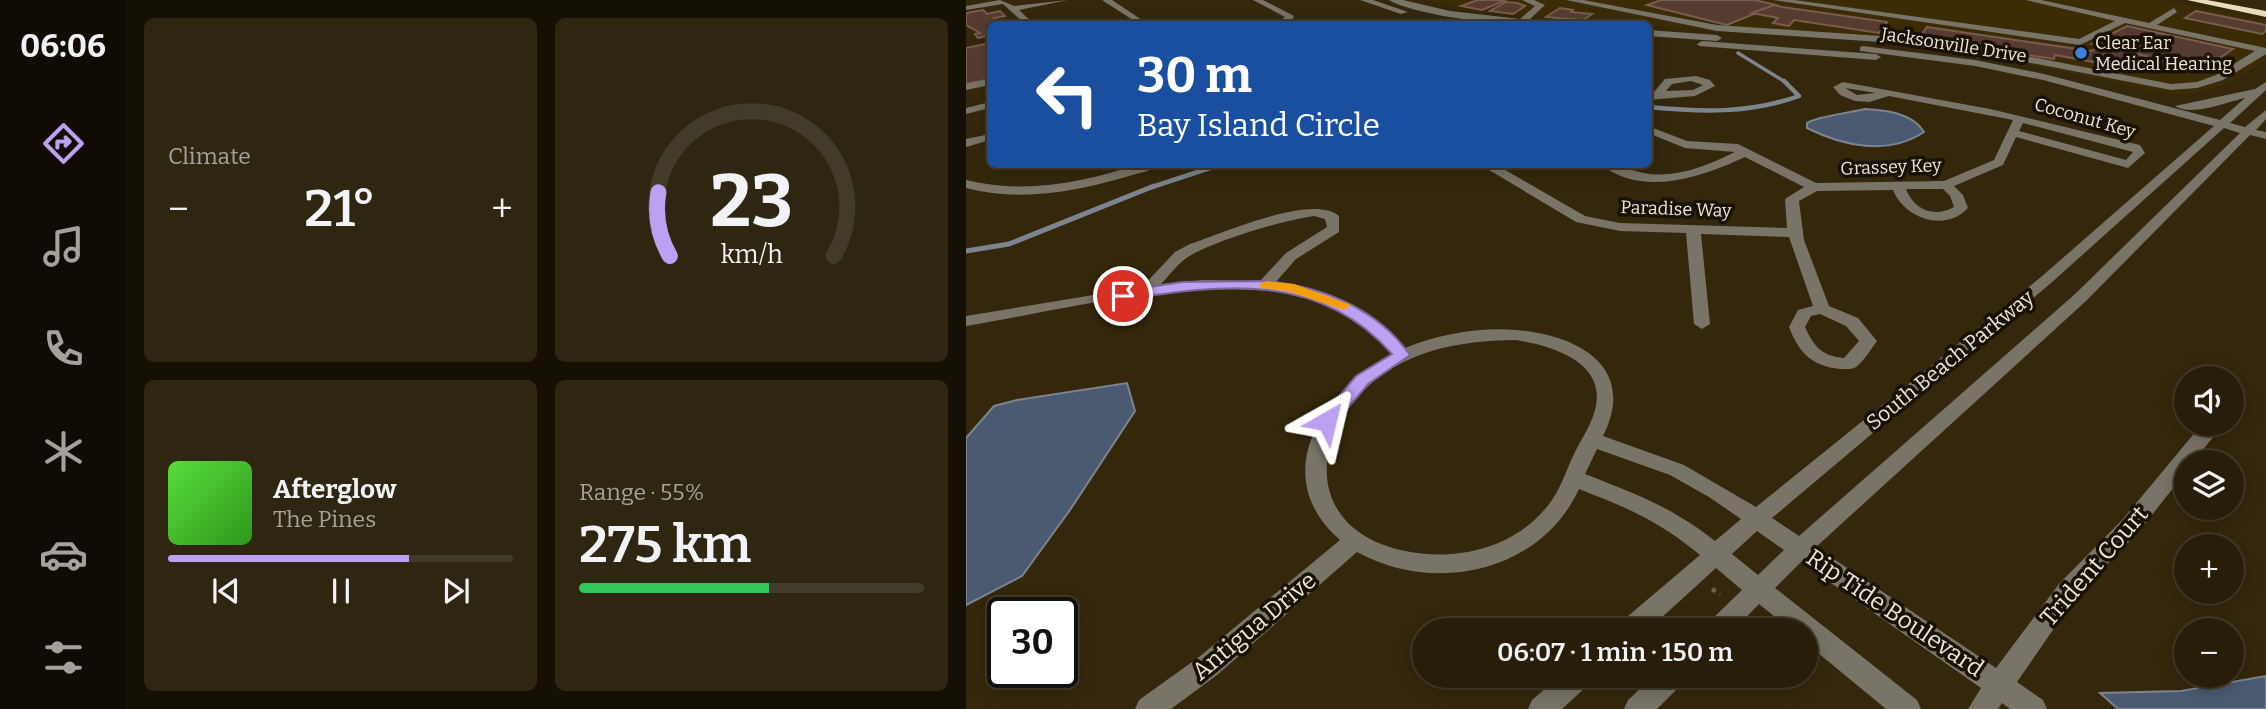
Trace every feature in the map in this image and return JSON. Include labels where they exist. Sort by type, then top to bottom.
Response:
[{"type":"highway","points":[[2192,0],[2266,11]]},
{"type":"highway","points":[[2219,0],[2266,11]]},
{"type":"street","points":[[966,2],[974,0],[980,6]]},
{"type":"street","points":[[1006,4],[1027,0]]},
{"type":"street","points":[[966,8],[1064,0]]},
{"type":"street","points":[[1106,0],[1139,21]]},
{"type":"street","points":[[1256,0],[1290,16],[1283,21]]},
{"type":"street","points":[[1393,0],[1450,14],[1504,21]]},
{"type":"street","points":[[1447,0],[1462,0]]},
{"type":"street","points":[[1522,21],[1541,5],[1526,0]]},
{"type":"street","points":[[1570,0],[1717,28],[1888,32],[1909,21]]},
{"type":"street","points":[[1777,0],[1909,21],[2080,42],[2124,20]]},
{"type":"street","points":[[2030,0],[2265,51]]},
{"type":"street","points":[[1370,1],[1405,12],[1454,21]]},
{"type":"street","points":[[1006,4],[1026,21]]},
{"type":"street","points":[[2150,26],[2174,10]]},
{"type":"street","points":[[1909,21],[1915,35]]},
{"type":"street","points":[[1885,55],[1909,21]]},
{"type":"street","points":[[1888,32],[1895,40]]},
{"type":"street","name":"Jacksonville Drive","points":[[1652,33],[1885,55],[2044,77],[2137,99],[2220,125]]},
{"type":"street","points":[[1895,40],[1915,35],[2171,87],[2191,87],[2235,73],[2265,51]]},
{"type":"street","name":"Jacksonville Drive","points":[[1652,40],[1885,55],[2049,86],[2266,136]]},
{"type":"street","points":[[966,87],[987,83]]},
{"type":"street","points":[[2137,99],[2201,105],[2263,88]]},
{"type":"street","name":"South Beach Parkway","points":[[1643,618],[1756,519],[2046,280],[2263,88]]},
{"type":"street","name":"Coconut Key","points":[[1889,92],[2020,117],[2136,148],[2139,153],[2129,164],[2014,132]]},
{"type":"street","points":[[966,99],[987,95]]},
{"type":"street","points":[[966,111],[987,106]]},
{"type":"street","name":"South Beach Parkway","points":[[1730,618],[1800,548],[2080,298],[2266,113]]},
{"type":"street","name":"Grassey Key","points":[[1814,187],[1946,185],[1999,162],[2020,117]]},
{"type":"street","points":[[1652,131],[1685,144],[1720,144],[1746,152],[1814,187]]},
{"type":"street","points":[[966,143],[987,138]]},
{"type":"street","points":[[1614,168],[1633,177],[1686,177],[1746,152]]},
{"type":"street","points":[[966,184],[987,191],[1034,191],[1138,168]]},
{"type":"street","name":"Paradise Way","points":[[1492,168],[1581,219],[1620,228],[1797,233]]},
{"type":"street","points":[[1898,186],[1907,206],[1914,211],[1948,215],[1961,208],[1956,195],[1946,185]]},
{"type":"street","points":[[1814,187],[1792,199],[1791,212],[1822,309]]},
{"type":"street","points":[[1146,291],[1180,255],[1195,247],[1293,215],[1314,212],[1332,216],[1334,229],[1291,256],[1265,285]]},
{"type":"street","points":[[1693,230],[1702,324]]},
{"type":"street","points":[[966,321],[1182,286],[1265,285],[1289,287],[1343,305],[1377,327],[1402,355]]},
{"type":"street","points":[[1495,335],[1533,337],[1569,348],[1597,371],[1605,390],[1605,405],[1591,439],[1557,510],[1542,527],[1523,542],[1474,562],[1421,565],[1397,559],[1356,540],[1332,518],[1320,495],[1314,470],[1319,437],[1336,406],[1348,393],[1402,355],[1455,339],[1495,335]]},
{"type":"street","name":"Trident Court","points":[[1982,709],[2067,591],[2131,525],[2203,436]]},
{"type":"street","name":"Rip Tide Boulevard","points":[[1591,439],[1677,470],[1800,548],[2033,709]]},
{"type":"street","points":[[1573,478],[1648,507],[1680,526],[1907,709]]},
{"type":"street","name":"Antigua Drive","points":[[1149,709],[1208,666],[1356,540]]},
{"type":"street","points":[[1542,709],[1566,688]]},
{"type":"street","points":[[1637,709],[1659,688]]},
{"type":"path","points":[[1712,589],[1720,594]]},
{"type":"shaded area","points":[[1421,0],[2164,0],[2266,19],[2266,60],[2230,83],[2195,93],[2173,95],[2018,62],[1867,41],[1652,26],[1652,21],[1538,18]]},
{"type":"water","points":[[1865,109],[1906,117],[1924,132],[1896,144],[1866,146],[1835,140],[1807,128],[1807,123],[1817,119]]},
{"type":"water","points":[[1127,383],[1135,411],[1070,510],[1022,576],[966,605],[966,438],[994,406]]},
{"type":"water","points":[[2266,676],[2266,709],[2118,709],[2100,693],[2244,688],[2244,680]]},
{"type":"building","points":[[1478,0],[1506,0],[1482,10],[1461,6]]},
{"type":"building","points":[[1661,0],[1755,0],[1776,5],[1727,25],[1647,5]]},
{"type":"building","points":[[1506,2],[1525,6],[1513,14],[1490,11]]},
{"type":"building","points":[[1774,5],[1887,22],[1879,33],[1794,20],[1789,26],[1773,23],[1778,18],[1752,13]]},
{"type":"building","points":[[1560,8],[1592,14],[1583,20],[1546,17]]},
{"type":"building","points":[[983,10],[987,14],[1000,11],[1005,16],[994,18],[998,21],[987,21],[987,36],[978,38],[975,34],[980,33],[966,25],[966,13]]},
{"type":"building","points":[[2196,11],[2266,25],[2266,31],[2262,34],[2185,18]]},
{"type":"building","points":[[2127,26],[2233,49],[2202,70],[2092,44]]},
{"type":"building","points":[[1927,27],[2091,51],[2102,46],[2150,57],[2132,69],[2055,55],[2054,59],[1918,39]]},
{"type":"building","points":[[987,44],[987,80],[966,84],[966,48]]},
{"type":"waterway","points":[[1738,53],[1784,81]]},
{"type":"waterway","points":[[1652,107],[1743,109],[1799,96],[1784,81]]},
{"type":"waterway","points":[[1149,188],[1210,168]]},
{"type":"waterway","points":[[1149,188],[1154,186]]},
{"type":"waterway","points":[[966,251],[1009,244],[1149,188]]},
{"type":"slow traffic","points":[[1266,285],[1289,287],[1344,305]]},
{"type":"place","name":"Clear Ear Medical Hearing","points":[[2081,53]]},
{"type":"route","points":[[1123,296],[1182,286],[1265,285],[1289,287],[1343,305],[1377,327],[1402,355],[1362,380],[1336,406],[1327,421]]}]
